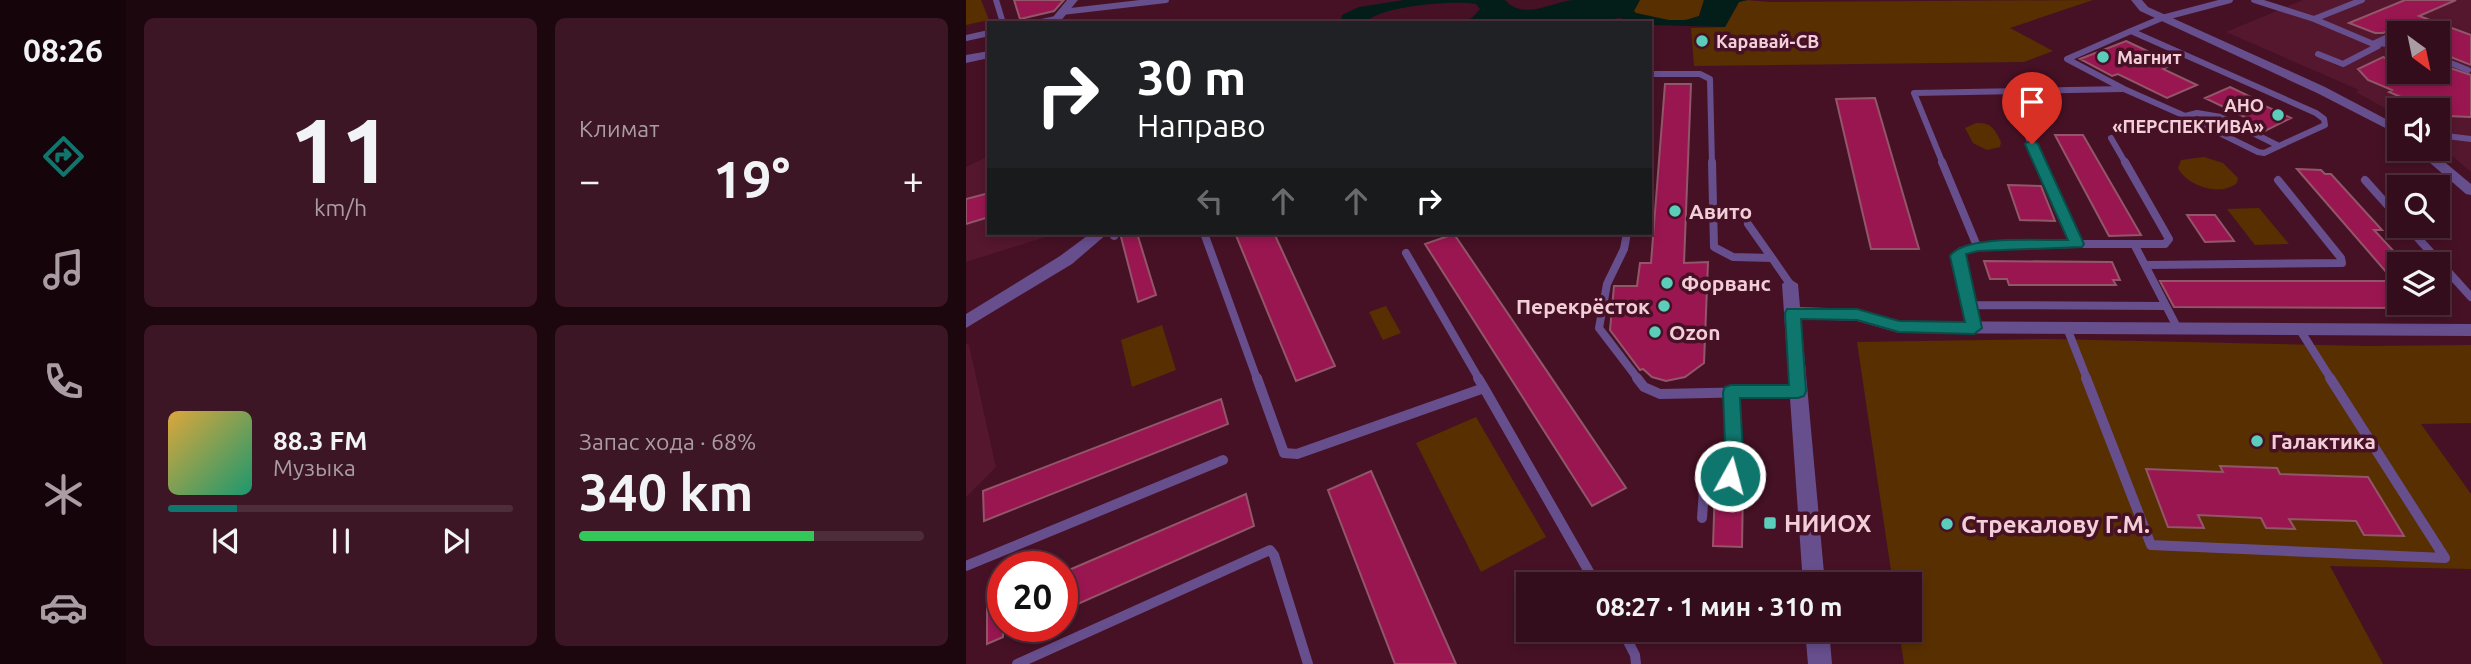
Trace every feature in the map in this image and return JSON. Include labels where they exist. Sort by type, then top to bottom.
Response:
[{"type":"street","points":[[1059,13],[1073,0]]},
{"type":"street","points":[[2136,0],[2140,7],[2162,18],[2321,90],[2387,124]]},
{"type":"street","points":[[966,59],[987,54]]},
{"type":"street","points":[[2435,161],[2471,191]]},
{"type":"street","points":[[966,323],[1080,244],[1106,235]]},
{"type":"street","points":[[1790,284],[1813,572]]},
{"type":"street","points":[[1792,313],[1857,315],[1899,327],[2471,330]]},
{"type":"street","points":[[1819,642],[1820,664]]},
{"type":"lane","points":[[996,0],[1002,21]]},
{"type":"lane","points":[[1041,21],[1059,13],[1166,0]]},
{"type":"lane","points":[[2129,30],[2316,113],[2326,121],[2325,125],[2288,144],[2264,153],[2258,152],[2067,59],[2129,30],[2162,18],[2230,0]]},
{"type":"lane","points":[[2254,0],[2314,19],[2375,43],[2387,44]]},
{"type":"lane","points":[[2314,19],[2362,0]]},
{"type":"lane","points":[[966,38],[987,33]]},
{"type":"lane","points":[[2375,43],[2387,37]]},
{"type":"lane","points":[[2318,54],[2343,64],[2377,48],[2375,43]]},
{"type":"lane","points":[[2450,63],[2468,70]]},
{"type":"lane","points":[[1652,74],[1703,75],[1710,79],[1713,239],[1717,250],[1730,258],[1772,258]]},
{"type":"lane","points":[[1977,246],[1914,93],[2124,89]]},
{"type":"lane","points":[[2185,116],[2197,112],[2211,113],[2279,146]]},
{"type":"lane","points":[[2450,136],[2471,139]]},
{"type":"lane","points":[[2028,137],[2077,244]]},
{"type":"lane","points":[[1974,328],[1957,256],[1969,247],[2160,245],[2169,239],[2111,138]]},
{"type":"lane","points":[[2146,265],[2342,263],[2341,258],[2278,180]]},
{"type":"lane","points":[[2365,180],[2387,205]]},
{"type":"lane","points":[[1748,224],[1790,284]]},
{"type":"lane","points":[[1205,235],[1284,453],[1297,454],[1484,388]]},
{"type":"lane","points":[[1627,235],[1624,248],[1607,284],[1599,325],[1600,331],[1649,391],[1660,394],[1735,388],[1798,391]]},
{"type":"lane","points":[[2418,238],[2471,297]]},
{"type":"lane","points":[[2134,244],[2178,329]]},
{"type":"lane","points":[[1406,253],[1589,572]]},
{"type":"lane","points":[[1968,305],[2164,306]]},
{"type":"lane","points":[[2067,328],[2151,545],[2445,558],[2300,330]]},
{"type":"lane","points":[[1702,518],[1705,476],[1735,474],[1735,388]]},
{"type":"lane","points":[[966,566],[1223,460]]},
{"type":"lane","points":[[1017,664],[1270,550],[1274,555],[1308,664]]},
{"type":"lane","points":[[1628,642],[1636,664]]},
{"type":"shaded area","points":[[966,0],[981,0],[989,20],[966,25]]},
{"type":"shaded area","points":[[1404,0],[1505,0],[1512,6],[1529,10],[1573,0],[1640,0],[1634,11],[1636,13],[1669,20],[1686,20],[1699,16],[1704,0],[1748,0],[1739,2],[1725,27],[1653,25],[1652,21],[1619,18],[1605,21],[1462,21],[1472,18],[1480,9],[1476,4],[1466,3],[1400,8],[1368,21],[1341,21],[1342,15],[1359,7]]},
{"type":"shaded area","points":[[1640,0],[1704,0],[1699,16],[1676,20],[1651,18],[1636,13],[1633,11]]},
{"type":"shaded area","points":[[2093,0],[2010,28],[2053,51],[2024,62],[1694,66],[1691,28],[1725,27],[1739,2]]},
{"type":"shaded area","points":[[2303,0],[2471,0],[2471,172],[2450,154],[2450,98],[2387,98],[2387,109],[2356,92],[2359,90],[2226,32]]},
{"type":"shaded area","points":[[1976,123],[1992,127],[2001,142],[2000,147],[1987,150],[1973,143],[1965,128]]},
{"type":"shaded area","points":[[987,157],[987,235],[1052,235],[966,262],[966,167]]},
{"type":"shaded area","points":[[2204,157],[2223,163],[2238,178],[2237,183],[2222,189],[2205,188],[2189,180],[2178,168],[2181,160]]},
{"type":"shaded area","points":[[2259,208],[2289,244],[2255,245],[2227,209]]},
{"type":"shaded area","points":[[1386,306],[1401,333],[1383,340],[1369,312]]},
{"type":"shaded area","points":[[1162,325],[1176,370],[1132,387],[1121,340]]},
{"type":"shaded area","points":[[2047,339],[2365,346],[2471,345],[2471,423],[2421,424],[2471,494],[2471,569],[2330,566],[2383,664],[1904,664],[1901,642],[1922,642],[1922,572],[1891,572],[1857,342]]},
{"type":"shaded area","points":[[966,343],[969,345],[996,467],[966,497]]},
{"type":"shaded area","points":[[1476,417],[1546,537],[1481,572],[1416,443]]},
{"type":"building","points":[[1014,0],[1064,0],[1054,11],[1020,19]]},
{"type":"building","points":[[2405,0],[2456,0],[2419,16],[2433,21],[2387,21],[2387,31],[2383,33],[2375,33],[2349,23]]},
{"type":"building","points":[[2450,27],[2471,35],[2471,65],[2450,57]]},
{"type":"building","points":[[2126,41],[2160,57],[2153,60],[2167,67],[2163,69],[2197,85],[2167,98],[2118,74],[2112,76],[2080,59]]},
{"type":"building","points":[[2383,57],[2387,59],[2387,84],[2450,84],[2450,68],[2471,75],[2471,117],[2450,116],[2450,98],[2403,98],[2368,80],[2358,69]]},
{"type":"building","points":[[1665,84],[1691,84],[1684,263],[1708,262],[1704,363],[1685,377],[1666,381],[1640,370],[1610,330],[1614,286],[1637,286],[1640,263],[1651,263]]},
{"type":"building","points":[[2230,87],[2291,118],[2265,131],[2247,122],[2251,120],[2205,98]]},
{"type":"building","points":[[1875,98],[1919,249],[1871,249],[1836,99]]},
{"type":"building","points":[[2055,135],[2083,135],[2141,235],[2109,236]]},
{"type":"building","points":[[2297,169],[2321,170],[2325,174],[2331,174],[2382,230],[2374,230],[2394,252],[2387,252],[2387,273]]},
{"type":"building","points":[[2008,185],[2041,186],[2055,221],[2020,220]]},
{"type":"building","points":[[987,194],[987,218],[966,224],[966,199]]},
{"type":"building","points":[[2187,215],[2215,215],[2234,241],[2205,242]]},
{"type":"building","points":[[1121,235],[1138,235],[1156,295],[1138,302]]},
{"type":"building","points":[[1236,235],[1275,235],[1335,366],[1296,381]]},
{"type":"building","points":[[1455,235],[1626,488],[1592,506],[1425,244]]},
{"type":"building","points":[[1984,261],[2112,262],[2120,280],[2113,280],[2116,285],[2009,285],[2007,279],[1990,279]]},
{"type":"building","points":[[2160,281],[2387,281],[2387,308],[2174,307]]},
{"type":"building","points":[[1221,399],[1228,424],[984,521],[983,491]]},
{"type":"building","points":[[2220,466],[2277,468],[2280,474],[2368,477],[2404,536],[2364,535],[2356,521],[2289,519],[2295,529],[2266,528],[2261,518],[2198,515],[2204,528],[2168,527],[2146,469],[2223,472]]},
{"type":"building","points":[[1371,471],[1456,664],[1395,664],[1328,490]]},
{"type":"building","points":[[1715,486],[1743,486],[1742,547],[1713,546]]},
{"type":"building","points":[[1246,494],[1254,526],[1078,604],[1078,566]]},
{"type":"place","name":"Каравай-СВ","points":[[1702,41]]},
{"type":"place","name":"Магнит","points":[[2103,57]]},
{"type":"place","name":"АНО «ПЕРСПЕКТИВА»","points":[[2278,115]]},
{"type":"place","name":"Авито","points":[[1675,211]]},
{"type":"place","name":"Форванс","points":[[1667,283]]},
{"type":"place","name":"Перекрёсток","points":[[1664,306]]},
{"type":"place","name":"Ozon","points":[[1655,332]]},
{"type":"place","name":"Галактика","points":[[2257,441]]},
{"type":"place","name":"НИИОХ","points":[[1770,523]]},
{"type":"place","name":"Стрекалову Г.М.","points":[[1947,524]]},
{"type":"route","points":[[1730,476],[1735,472],[1731,392],[1798,391],[1792,313],[1857,315],[1899,327],[1974,328],[1957,256],[1961,251],[1977,246],[2077,244],[2032,144]]}]
